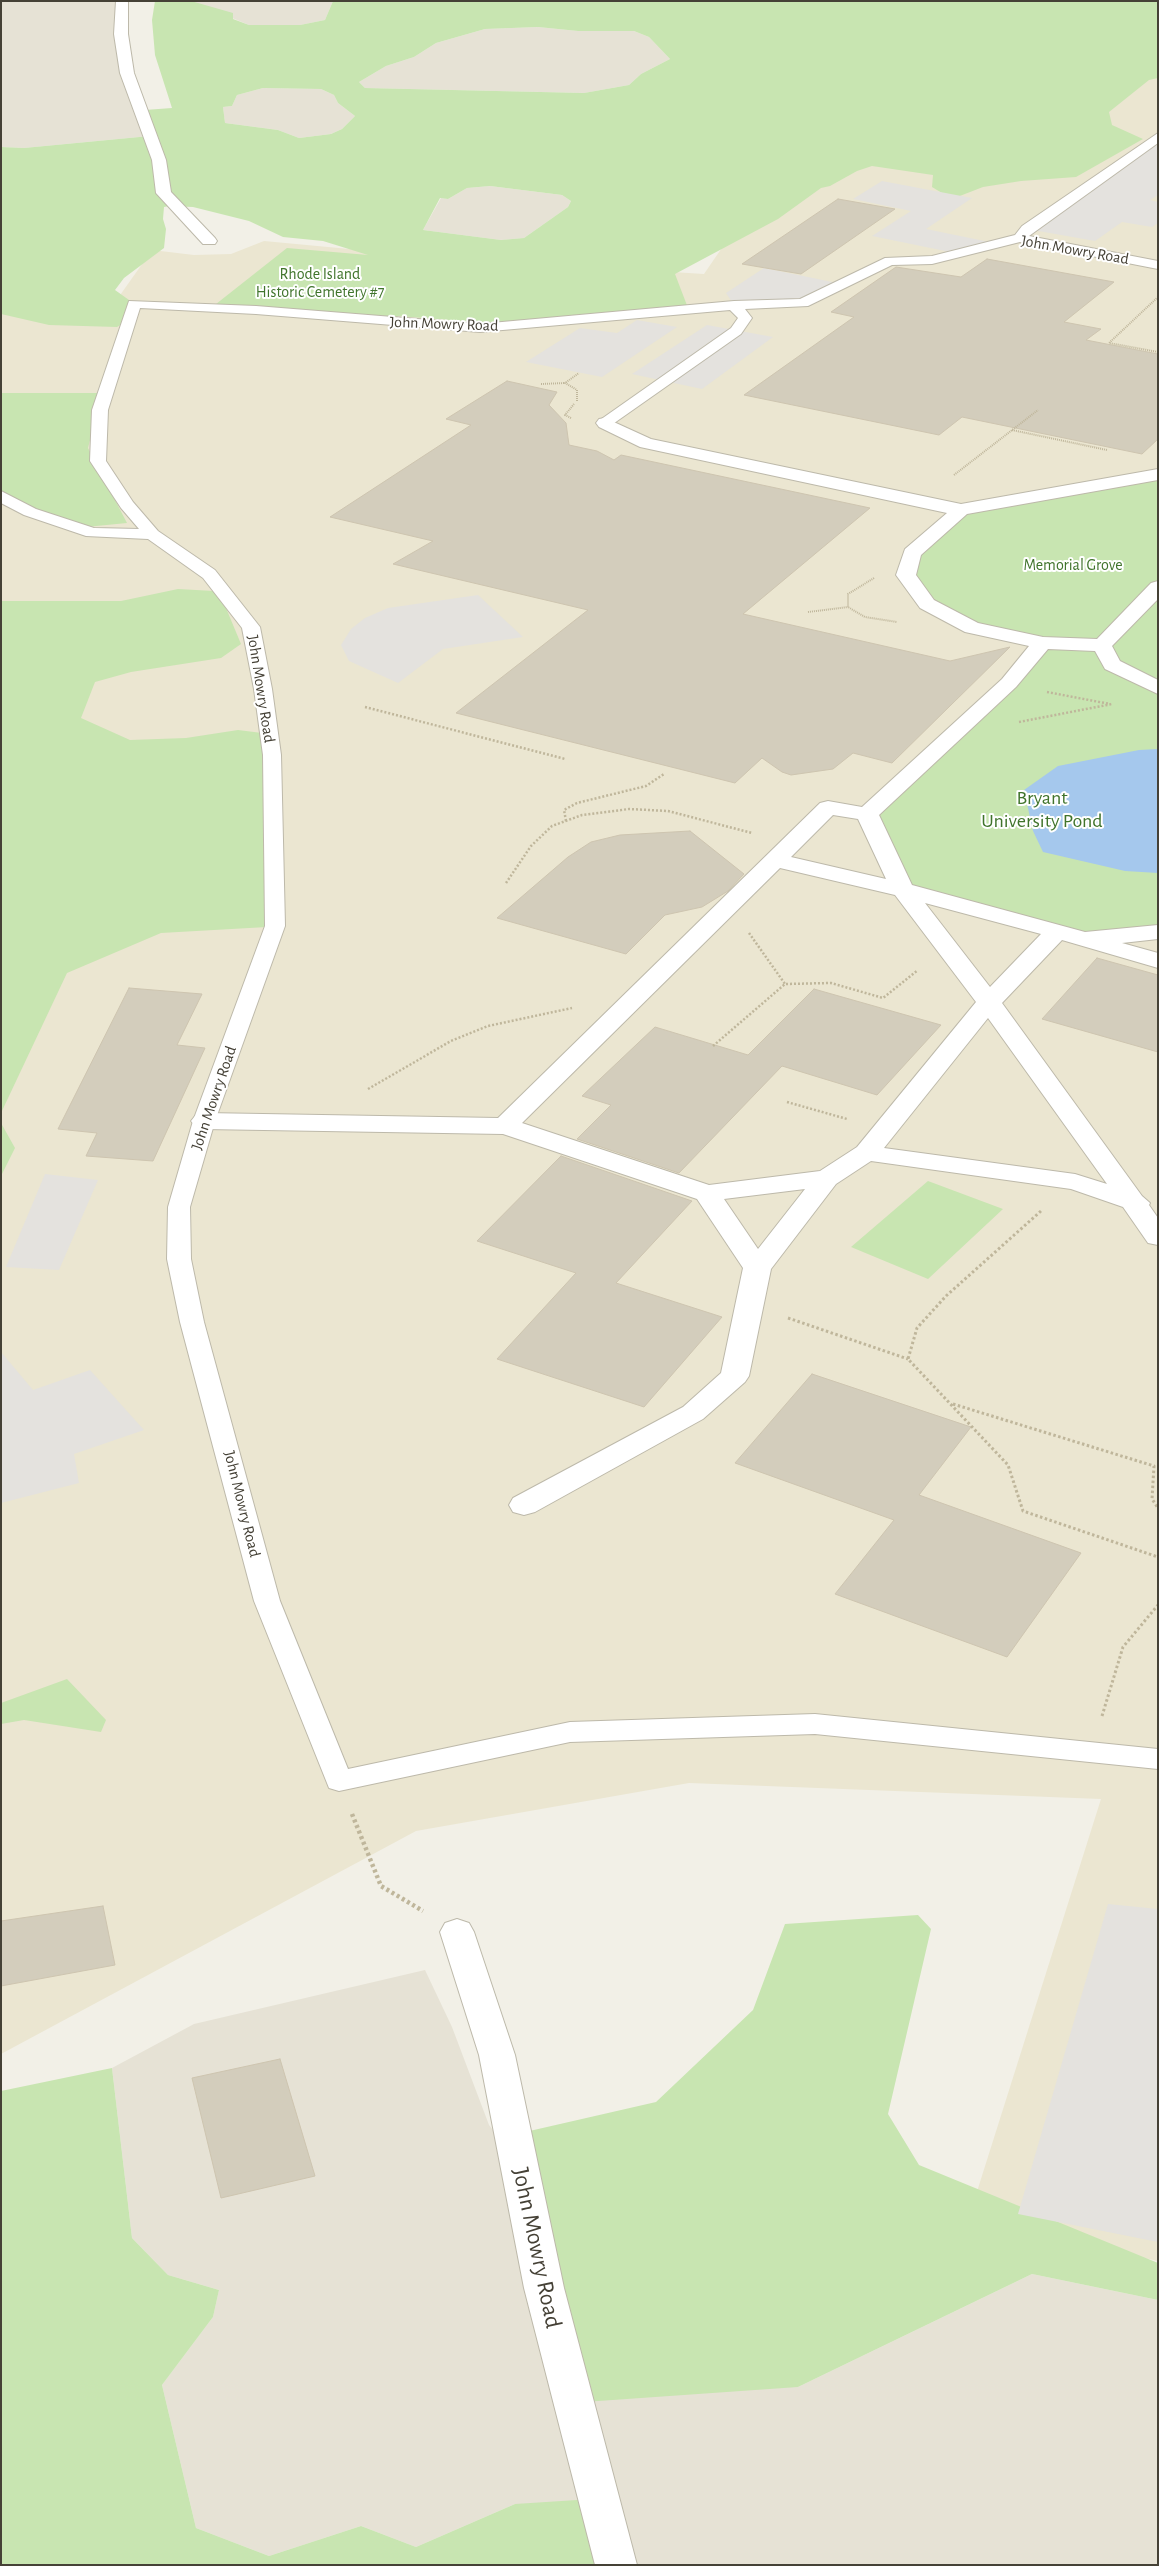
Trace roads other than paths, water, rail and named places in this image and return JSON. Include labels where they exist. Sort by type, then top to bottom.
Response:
[{"type":"street","points":[[122,1],[121,34],[127,73],[159,160],[164,193],[209,241]]},
{"type":"street","points":[[605,423],[646,443],[961,510],[1158,474]]},
{"type":"street","points":[[961,510],[912,554],[906,575],[927,604],[972,628],[1043,643],[1102,645],[1158,587]]},
{"type":"street","points":[[867,814],[1009,683],[1043,643]]},
{"type":"street","points":[[1102,645],[1112,665],[1158,688]]},
{"type":"street","points":[[505,1126],[828,808],[867,814]]},
{"type":"street","points":[[867,814],[903,890],[1146,1205],[1158,1237]]},
{"type":"street","points":[[775,860],[903,890],[1085,939],[1158,961]]},
{"type":"street","points":[[524,1505],[693,1414],[735,1376],[757,1268],[828,1178],[866,1153],[989,1002],[1057,932]]},
{"type":"street","points":[[1085,939],[1158,932]]},
{"type":"street","points":[[204,1121],[505,1126],[707,1193],[828,1178]]},
{"type":"street","points":[[866,1153],[1075,1182],[1146,1205]]},
{"type":"street","points":[[707,1193],[757,1268]]},
{"type":"street","name":"John Mowry Road","points":[[457,1932],[497,2055],[544,2288],[616,2565]]},
{"type":"lane","points":[[1020,238],[1027,229],[1158,137]]},
{"type":"lane","name":"John Mowry Road","points":[[1158,265],[1020,238],[932,260],[890,261],[803,302],[734,305],[480,328],[256,310],[134,304],[100,410],[98,461],[127,505],[152,534],[209,574],[251,627],[263,689],[272,755],[275,926],[204,1121],[179,1207],[179,1259],[192,1322],[266,1602],[339,1781],[570,1732],[816,1724],[1158,1759]]},
{"type":"lane","points":[[605,423],[744,324],[745,318],[734,305]]},
{"type":"lane","points":[[1,496],[30,512],[92,533],[152,534]]},
{"type":"water","points":[[1158,749],[1158,873],[1125,871],[1043,852],[1033,831],[1024,790],[1058,766],[1139,750]]},
{"type":"park label","name":"Rhode Island Historic Cemetery #7","points":[[320,283]]},
{"type":"park label","name":"Memorial Grove","points":[[1073,565]]},
{"type":"park label","name":"Bryant University Pond","points":[[1042,810]]}]
